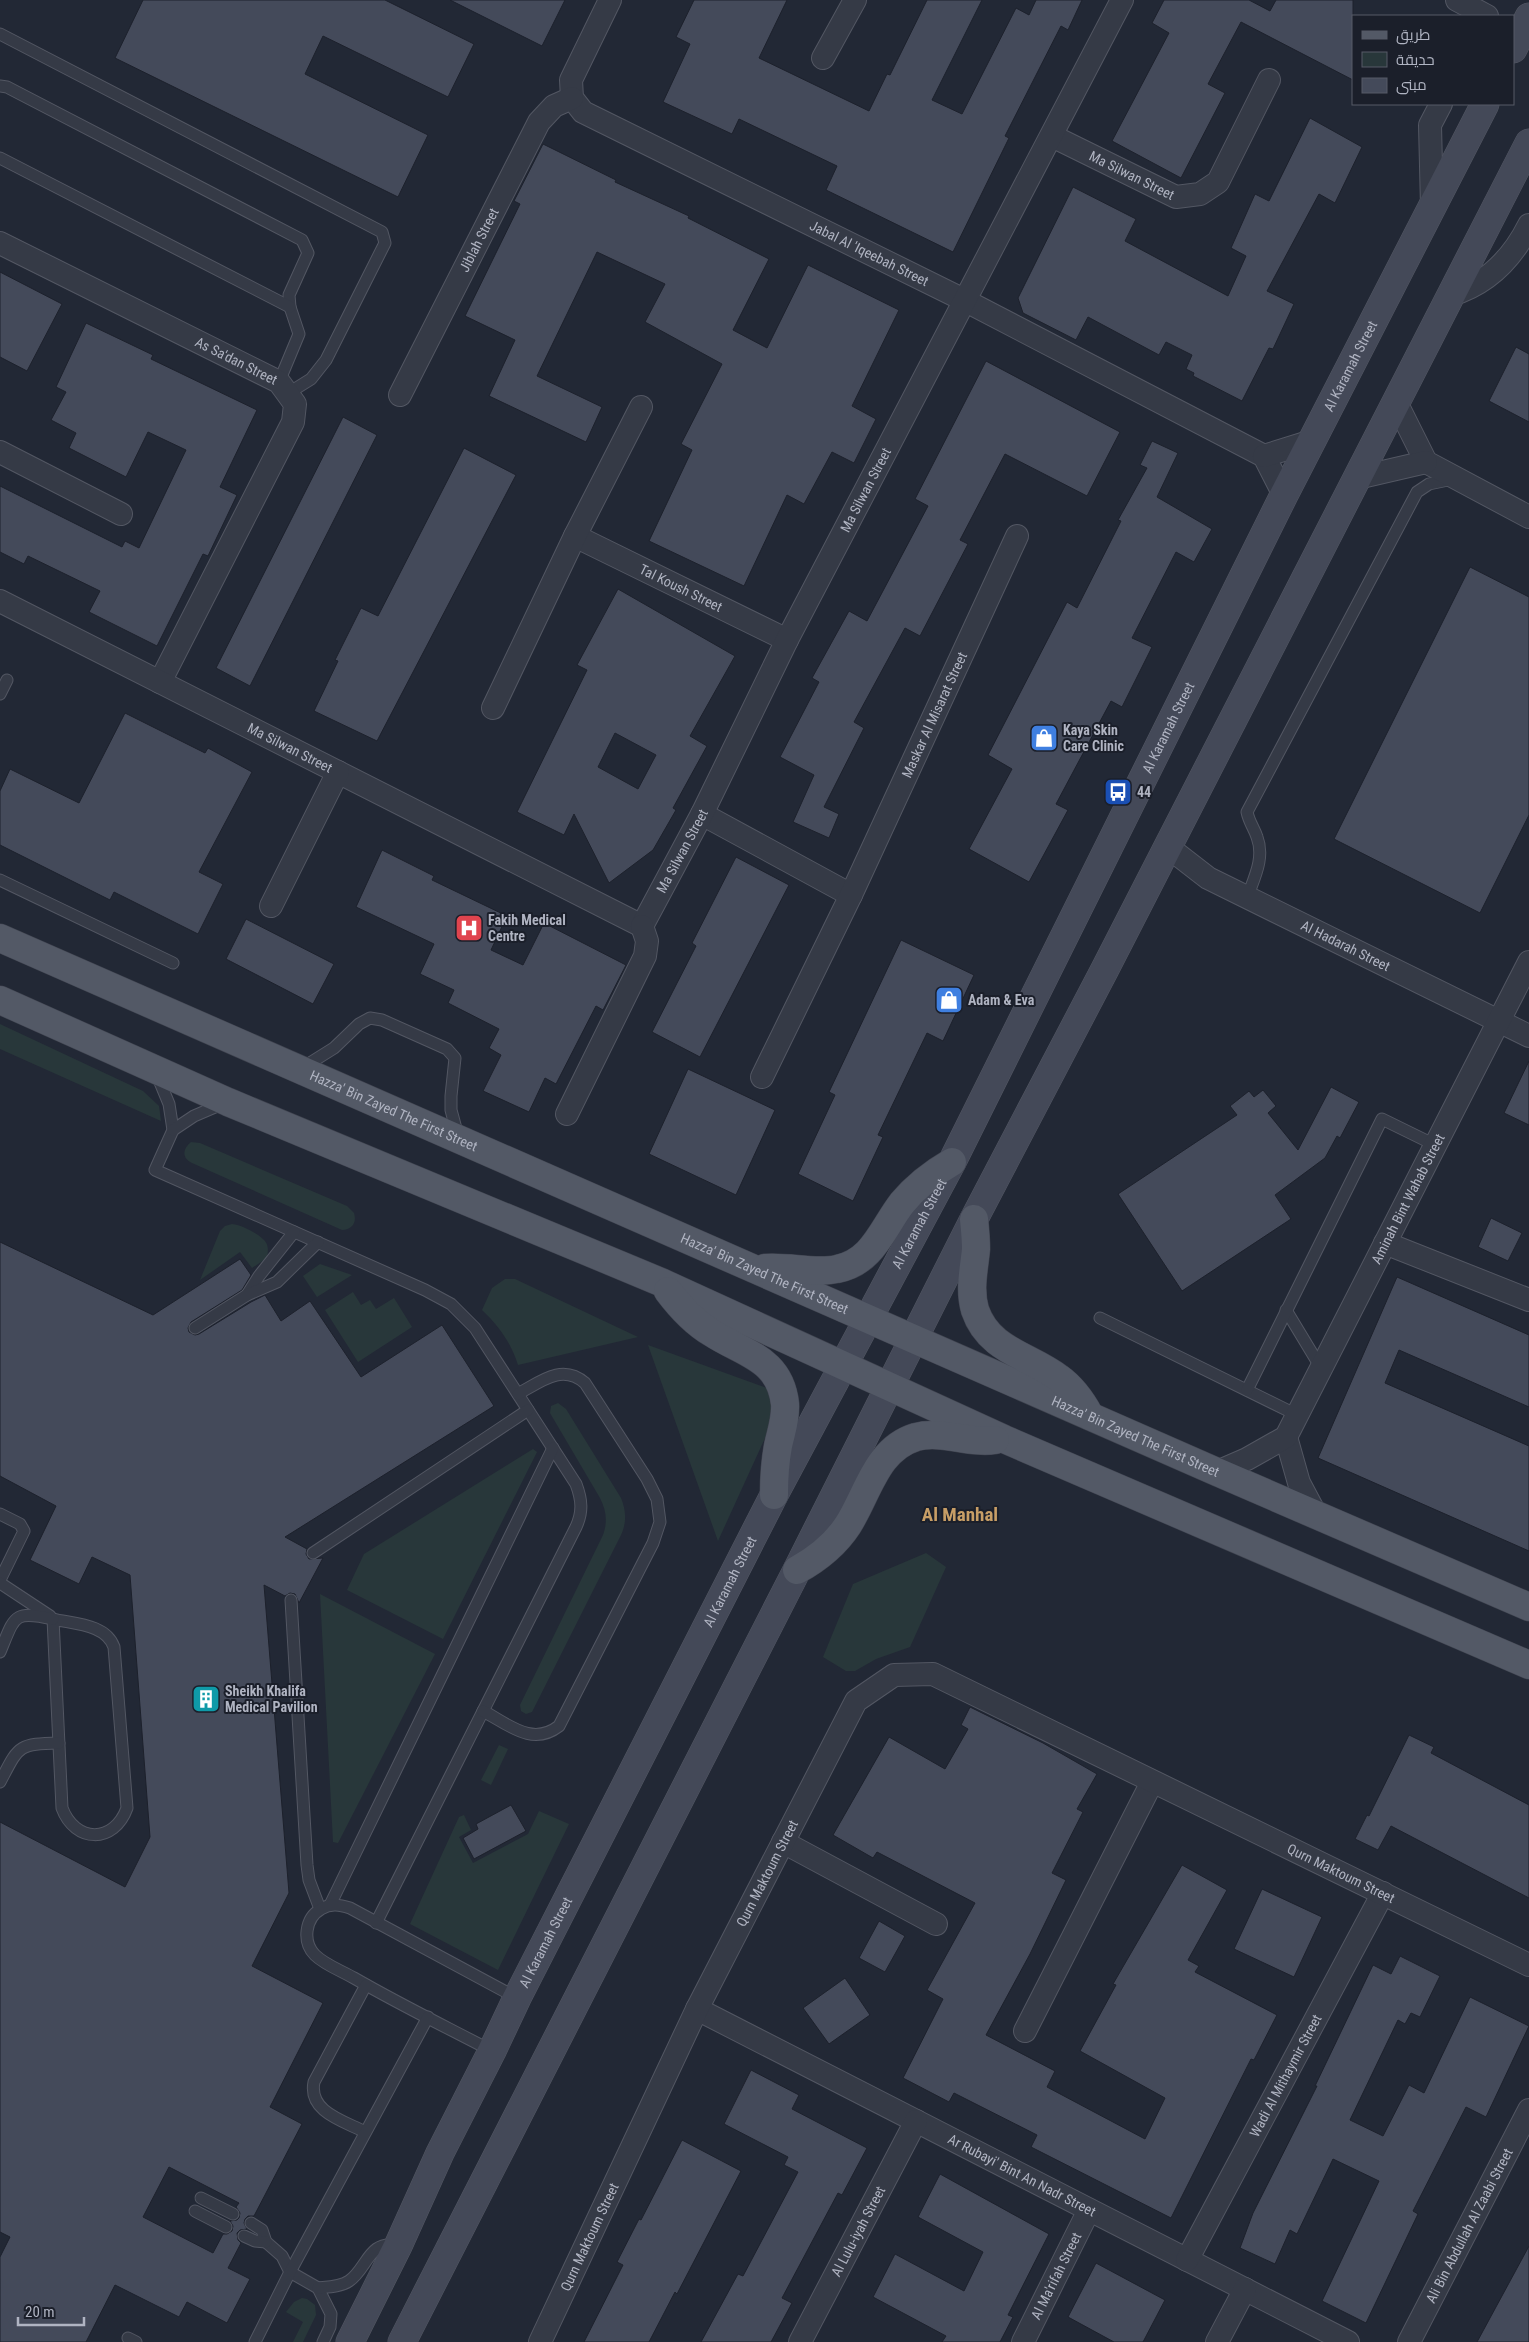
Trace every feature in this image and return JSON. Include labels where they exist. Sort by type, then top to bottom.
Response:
[{"type":"main road","points":[[1514,47],[1529,18]]},
{"type":"main road","name":"Al Karamah Street","points":[[350,2342],[517,1998],[774,1496],[952,1162],[1284,495],[1484,105]]},
{"type":"main road","points":[[405,2340],[974,1219],[1168,847],[1529,143]]},
{"type":"main road","name":"Hazza' Bin Zayed The First Street","points":[[0,938],[1529,1607]]},
{"type":"main road","points":[[0,1000],[228,1102],[663,1284],[1004,1439],[1529,1665]]},
{"type":"main road","points":[[757,1269],[786,1267],[831,1270],[857,1262],[872,1248],[894,1215],[914,1190],[952,1162]]},
{"type":"main road","points":[[974,1219],[976,1246],[972,1286],[974,1304],[980,1321],[994,1340],[1003,1348],[1047,1370],[1068,1385],[1081,1400],[1090,1416]]},
{"type":"main road","points":[[663,1284],[673,1298],[698,1323],[727,1342],[754,1354],[773,1371],[779,1382],[783,1394],[785,1417],[775,1462],[774,1496]]},
{"type":"main road","points":[[797,1570],[821,1555],[840,1536],[883,1460],[899,1445],[910,1439],[929,1435],[977,1441],[1004,1439]]},
{"type":"street","points":[[572,98],[571,80],[610,0]]},
{"type":"street","points":[[823,58],[855,0]]},
{"type":"street","name":"Ma Silwan Street","points":[[2,607],[160,682],[642,926],[702,814],[787,640],[1122,0]]},
{"type":"street","points":[[1456,0],[1486,15]]},
{"type":"street","points":[[1488,15],[1496,0]]},
{"type":"street","name":"Ma Silwan Street","points":[[1052,136],[1176,197],[1200,194],[1218,182],[1268,80]]},
{"type":"street","name":"Jabal Al 'Iqeebah Street","points":[[572,98],[583,112],[964,300],[1264,456]]},
{"type":"street","name":"Jiblah Street","points":[[400,395],[539,122],[554,106],[572,98]]},
{"type":"street","points":[[1432,207],[1430,125],[1441,105]]},
{"type":"street","points":[[1451,295],[1469,289],[1492,274],[1508,257],[1529,225]]},
{"type":"street","name":"As Sa'dan Street","points":[[0,243],[283,388],[295,404],[293,422],[160,682]]},
{"type":"street","points":[[1396,402],[1426,462],[1529,517]]},
{"type":"street","points":[[493,708],[575,536],[641,407]]},
{"type":"street","points":[[1284,495],[1264,456],[1312,441]]},
{"type":"street","points":[[0,452],[121,514]]},
{"type":"street","points":[[1357,478],[1426,462]]},
{"type":"street","name":"Tal Koush Street","points":[[575,536],[787,640]]},
{"type":"street","name":"Maskar Al Misarat Street","points":[[762,1077],[851,894],[1017,536]]},
{"type":"street","points":[[271,906],[338,772]]},
{"type":"street","points":[[702,814],[851,894]]},
{"type":"street","name":"Al Hadarah Street","points":[[1168,847],[1208,878],[1445,996],[1500,1020],[1529,1036]]},
{"type":"street","points":[[567,1114],[645,956],[647,941],[642,926]]},
{"type":"street","name":"Aminah Bint Wahab Street","points":[[1286,1437],[1529,962]]},
{"type":"street","points":[[1385,1243],[1529,1300]]},
{"type":"street","points":[[1217,1472],[1248,1459],[1286,1437],[1299,1483],[1316,1515]]},
{"type":"street","name":"Qurn Maktoum Street","points":[[540,2342],[697,2009],[856,1701],[894,1674],[933,1674],[1529,1965]]},
{"type":"street","points":[[1025,2031],[1152,1782]]},
{"type":"street","points":[[783,1842],[936,1924]]},
{"type":"street","name":"Wadi Al Mithaymir Street","points":[[1187,2260],[1383,1893]]},
{"type":"street","name":"Ar Rubayi' Bint An Nadr Street","points":[[697,2009],[1348,2342]]},
{"type":"street","name":"Ali Bin Abdullah Al Zaabi Street","points":[[1409,2342],[1529,2110]]},
{"type":"street","name":"Al Lulu-iyah Street","points":[[800,2342],[916,2121]]},
{"type":"street","name":"Al Ma'rifah Street","points":[[1023,2342],[1089,2210]]},
{"type":"street","points":[[1217,2342],[1245,2289]]},
{"type":"lane","points":[[0,34],[382,232],[385,243],[326,360],[311,379],[283,388]]},
{"type":"lane","points":[[0,86],[7,87],[302,240],[308,253],[289,296],[290,307],[299,334],[283,388]]},
{"type":"lane","points":[[0,158],[290,307]]},
{"type":"lane","points":[[1247,898],[1261,856],[1257,836],[1249,823],[1247,812],[1416,492],[1429,484],[1456,478]]},
{"type":"lane","points":[[0,694],[7,680]]},
{"type":"lane","points":[[0,880],[173,963]]},
{"type":"lane","points":[[298,1070],[334,1048],[364,1020],[376,1018],[382,1020],[447,1049],[454,1054],[456,1062],[452,1082],[451,1110],[458,1138]]},
{"type":"lane","points":[[154,1069],[165,1092],[173,1130]]},
{"type":"lane","points":[[228,1102],[194,1116],[173,1130],[155,1170],[426,1290],[451,1304],[475,1328],[580,1492],[582,1510],[580,1519],[376,1923]]},
{"type":"lane","points":[[1246,1390],[1382,1119],[1436,1144]]},
{"type":"lane","points":[[247,1295],[259,1276],[294,1232]]},
{"type":"lane","points":[[195,1328],[247,1295],[277,1282],[318,1242]]},
{"type":"lane","points":[[1286,1310],[1321,1368]]},
{"type":"lane","points":[[1100,1318],[1297,1415]]},
{"type":"lane","points":[[483,1711],[532,1736],[542,1736],[558,1726],[654,1543],[660,1522],[657,1499],[650,1484],[585,1383],[571,1374],[554,1374],[518,1394]]},
{"type":"lane","points":[[313,1553],[528,1410]]},
{"type":"lane","points":[[325,1907],[553,1448]]},
{"type":"lane","points":[[0,1514],[20,1524],[24,1530],[0,1582],[54,1619],[62,1808],[65,1817],[72,1826],[89,1834],[109,1831],[123,1817],[126,1808],[112,1640],[102,1631],[54,1619],[29,1614],[17,1618],[1,1648]]},
{"type":"lane","points":[[291,1600],[306,1865],[311,1885],[325,1907]]},
{"type":"lane","points":[[0,1782],[14,1754],[23,1746],[59,1743]]},
{"type":"lane","points":[[492,2051],[366,1985],[314,1954],[306,1936],[312,1916],[325,1907],[340,1905],[350,1908],[517,1998]]},
{"type":"lane","points":[[365,2132],[321,2109],[313,2097],[313,2090],[314,2082],[366,1985]]},
{"type":"lane","points":[[255,2342],[290,2272],[428,2016]]},
{"type":"lane","points":[[226,2227],[193,2216],[203,2195],[233,2214]]},
{"type":"lane","points":[[251,2223],[262,2230],[266,2242],[282,2256],[290,2272],[318,2288],[331,2314],[330,2327],[324,2342]]},
{"type":"lane","points":[[244,2236],[255,2241],[266,2242]]},
{"type":"lane","points":[[318,2288],[348,2282],[354,2278],[373,2251],[385,2245],[398,2246]]},
{"type":"green space","points":[[0,1024],[143,1091],[159,1106],[161,1121],[0,1049]]},
{"type":"green space","points":[[191,1142],[200,1143],[347,1206],[354,1213],[354,1223],[351,1227],[342,1230],[192,1163],[186,1159],[184,1153]]},
{"type":"green space","points":[[232,1224],[245,1228],[262,1238],[268,1247],[267,1258],[252,1268],[240,1252],[200,1280],[220,1231],[225,1226]]},
{"type":"green space","points":[[320,1264],[352,1275],[317,1297],[303,1276]]},
{"type":"green space","points":[[505,1279],[515,1279],[638,1337],[518,1365],[504,1335],[482,1310],[492,1288]]},
{"type":"green space","points":[[353,1292],[361,1305],[370,1300],[376,1309],[394,1298],[412,1327],[358,1362],[325,1310]]},
{"type":"green space","points":[[648,1345],[767,1388],[776,1414],[718,1541]]},
{"type":"green space","points":[[558,1403],[566,1409],[621,1498],[625,1512],[625,1521],[621,1535],[532,1712],[526,1714],[521,1711],[520,1705],[603,1535],[606,1520],[600,1498],[550,1413],[551,1406]]},
{"type":"green space","points":[[533,1449],[537,1452],[443,1639],[347,1590],[364,1554]]},
{"type":"green space","points":[[926,1553],[946,1567],[910,1647],[876,1659],[855,1671],[846,1671],[823,1657],[853,1584]]},
{"type":"green space","points":[[320,1594],[435,1654],[338,1843],[333,1842]]},
{"type":"green space","points":[[499,1745],[508,1749],[491,1785],[481,1780]]},
{"type":"green space","points":[[539,1811],[569,1824],[498,1970],[410,1924],[459,1817],[464,1815],[471,1830],[459,1837],[473,1863],[528,1834]]},
{"type":"green space","points":[[302,2298],[315,2305],[316,2315],[303,2342],[293,2342],[303,2322],[286,2312],[294,2302]]},
{"type":"building","points":[[143,0],[385,0],[474,44],[448,97],[323,36],[305,74],[428,135],[398,197],[115,58]]},
{"type":"building","points":[[450,0],[565,0],[542,46]]},
{"type":"building","points":[[694,0],[787,0],[759,58],[869,111],[887,74],[890,75],[927,0],[982,0],[932,100],[962,114],[1016,8],[1029,15],[1036,0],[1082,0],[1068,30],[1061,26],[1005,136],[1009,138],[953,252],[826,190],[837,166],[739,119],[732,134],[663,102],[690,44],[676,37]]},
{"type":"building","points":[[1164,0],[1249,0],[1270,11],[1276,0],[1353,0],[1352,79],[1241,22],[1208,84],[1225,93],[1181,178],[1112,141],[1169,33],[1152,23]]},
{"type":"building","points":[[1310,118],[1362,147],[1335,203],[1319,194],[1267,291],[1294,304],[1273,349],[1269,348],[1242,401],[1193,376],[1194,373],[1186,369],[1192,355],[1166,342],[1159,355],[1088,317],[1076,340],[1023,313],[1018,298],[1073,187],[1136,219],[1125,241],[1228,296],[1246,256],[1231,248],[1255,194],[1269,201]]},
{"type":"building","points":[[543,144],[616,180],[615,182],[689,216],[688,218],[769,259],[733,330],[767,348],[808,265],[899,310],[852,406],[876,419],[854,463],[832,452],[804,504],[787,495],[744,586],[649,541],[692,450],[681,444],[722,364],[645,322],[665,284],[597,252],[537,376],[602,407],[586,442],[489,396],[515,340],[465,316],[520,204],[514,201]]},
{"type":"building","points":[[0,272],[62,304],[27,371],[0,357]]},
{"type":"building","points":[[86,323],[153,355],[151,359],[257,410],[220,487],[237,495],[208,556],[203,554],[157,646],[89,612],[100,591],[28,556],[24,564],[0,552],[0,486],[122,547],[125,541],[139,548],[186,450],[148,432],[126,477],[69,448],[76,433],[51,420],[66,392],[56,387]]},
{"type":"building","points":[[1516,347],[1529,354],[1529,422],[1489,401]]},
{"type":"building","points":[[986,361],[1120,432],[1087,496],[1005,454],[960,540],[968,544],[920,636],[905,628],[854,722],[864,728],[824,807],[839,814],[829,838],[793,822],[814,775],[780,757],[819,682],[812,678],[849,611],[867,621],[928,506],[915,499]]},
{"type":"building","points":[[343,417],[377,435],[250,686],[216,668]]},
{"type":"building","points":[[1152,441],[1178,453],[1157,497],[1212,529],[1194,562],[1176,552],[1132,638],[1152,647],[1122,707],[1111,701],[1056,804],[1068,810],[1029,882],[969,849],[1012,769],[988,755],[1067,602],[1077,608],[1121,521],[1118,520],[1147,468],[1140,465]]},
{"type":"building","points":[[464,448],[516,475],[377,741],[314,711],[338,661],[335,660],[361,608],[378,616]]},
{"type":"building","points":[[1470,567],[1529,597],[1529,815],[1480,913],[1334,839]]},
{"type":"building","points":[[618,589],[735,656],[690,736],[707,746],[673,808],[676,810],[653,850],[609,883],[574,814],[564,835],[517,812],[587,670],[577,665]],"holes":[[[615,733],[656,755],[638,789],[598,767]]]},
{"type":"building","points":[[125,713],[205,753],[208,748],[252,772],[199,872],[223,884],[198,934],[114,892],[110,900],[0,845],[0,791],[10,769],[79,803]]},
{"type":"building","points":[[382,850],[434,876],[432,880],[507,916],[491,950],[523,965],[544,923],[626,965],[603,1010],[596,1006],[556,1084],[545,1078],[529,1112],[483,1091],[501,1055],[489,1048],[499,1029],[448,1003],[454,990],[420,974],[434,944],[356,907]]},
{"type":"building","points":[[736,857],[789,885],[700,1057],[652,1032],[696,946],[692,943]]},
{"type":"building","points":[[246,919],[334,964],[313,1004],[226,959]]},
{"type":"building","points":[[901,940],[974,975],[943,1041],[927,1033],[878,1135],[883,1137],[853,1201],[798,1174],[835,1095],[829,1092]]},
{"type":"building","points":[[1529,1061],[1529,1125],[1504,1113]]},
{"type":"building","points":[[688,1069],[775,1110],[736,1195],[649,1154]]},
{"type":"building","points":[[1331,1087],[1359,1102],[1340,1138],[1337,1136],[1325,1158],[1275,1195],[1291,1219],[1182,1291],[1118,1194],[1237,1115],[1230,1106],[1249,1091],[1254,1097],[1263,1090],[1276,1106],[1268,1113],[1298,1150]]},
{"type":"building","points":[[1491,1218],[1522,1233],[1508,1261],[1478,1247]]},
{"type":"building","name":"Sheikh Khalifa Medical Pavilion","points":[[0,1242],[153,1315],[240,1259],[251,1275],[242,1290],[191,1322],[188,1328],[189,1332],[195,1335],[199,1334],[265,1295],[281,1321],[310,1301],[361,1377],[442,1325],[494,1406],[285,1537],[307,1549],[306,1554],[309,1559],[323,1558],[299,1603],[295,1594],[290,1593],[285,1596],[264,1585],[289,1893],[252,1966],[323,2003],[270,2107],[302,2124],[254,2216],[248,2216],[245,2219],[244,2223],[247,2229],[240,2230],[237,2233],[238,2240],[241,2243],[228,2268],[250,2279],[227,2323],[187,2302],[179,2317],[115,2285],[86,2342],[0,2342],[0,2257],[10,2237],[0,2232],[0,1822],[125,1887],[150,1837],[130,1575],[92,1557],[79,1584],[30,1560],[56,1506],[0,1476]],"holes":[[[169,2167],[239,2203],[236,2207],[240,2213],[239,2218],[230,2221],[233,2226],[232,2231],[223,2234],[213,2253],[143,2217]]]},
{"type":"building","points":[[1397,1277],[1529,1335],[1529,1407],[1399,1350],[1385,1383],[1529,1446],[1529,1551],[1318,1458]]},
{"type":"building","points":[[970,1707],[1043,1743],[1097,1774],[1077,1809],[1083,1812],[1052,1873],[1066,1880],[1030,1954],[986,2035],[1055,2071],[1047,2087],[1145,2139],[1165,2098],[1080,2051],[1116,1985],[1113,1984],[1182,1865],[1227,1890],[1188,1960],[1199,1966],[1195,1972],[1277,2015],[1254,2060],[1251,2059],[1171,2218],[1031,2147],[1037,2135],[954,2093],[949,2102],[903,2078],[943,1999],[927,1990],[975,1903],[877,1852],[873,1858],[833,1835],[889,1737],[945,1769],[968,1729],[961,1725]]},
{"type":"building","points":[[1409,1735],[1434,1747],[1431,1753],[1529,1805],[1529,1898],[1391,1826],[1378,1850],[1355,1839],[1367,1815],[1369,1816]]},
{"type":"building","points":[[511,1805],[526,1831],[474,1859],[463,1838],[478,1829],[476,1824]]},
{"type":"building","points":[[1262,1889],[1322,1917],[1294,1977],[1234,1949]]},
{"type":"building","points":[[879,1921],[905,1936],[885,1972],[859,1958]]},
{"type":"building","points":[[1400,1956],[1440,1976],[1420,2017],[1411,2013],[1405,2024],[1398,2020],[1350,2120],[1383,2136],[1409,2085],[1424,2093],[1470,1997],[1529,2026],[1486,2117],[1466,2107],[1413,2211],[1418,2214],[1366,2323],[1322,2301],[1379,2181],[1333,2159],[1297,2234],[1290,2230],[1275,2264],[1240,2248],[1253,2213],[1317,2086],[1315,2086],[1373,1965],[1391,1974]]},
{"type":"building","points":[[845,1978],[870,2015],[829,2044],[803,2008]]},
{"type":"building","points":[[751,2070],[799,2095],[792,2109],[867,2148],[842,2195],[838,2193],[782,2298],[792,2303],[771,2342],[701,2342],[738,2274],[743,2276],[798,2172],[784,2165],[788,2157],[724,2124]]},
{"type":"building","points":[[682,2140],[741,2171],[677,2294],[675,2292],[649,2342],[584,2342],[623,2265],[617,2262]]},
{"type":"building","points":[[940,2174],[1049,2234],[1008,2315],[1013,2317],[1000,2342],[942,2342],[946,2336],[873,2297],[895,2254],[964,2291],[983,2252],[918,2217]]},
{"type":"building","points":[[1529,2246],[1529,2342],[1477,2342]]},
{"type":"building","points":[[1096,2263],[1165,2300],[1143,2342],[1114,2342],[1068,2317]]},
{"type":"place","name":"Kaya Skin Care Clinic","points":[[1044,738]]},
{"type":"place","name":"44","points":[[1118,792]]},
{"type":"place","name":"Fakih Medical Centre","points":[[469,928]]},
{"type":"place","name":"Adam & Eva","points":[[949,1000]]},
{"type":"place","name":"Sheikh Khalifa Medical Pavilion","points":[[206,1699]]},
{"type":"district","name":"Al Manhal","points":[[960,1514]]}]
